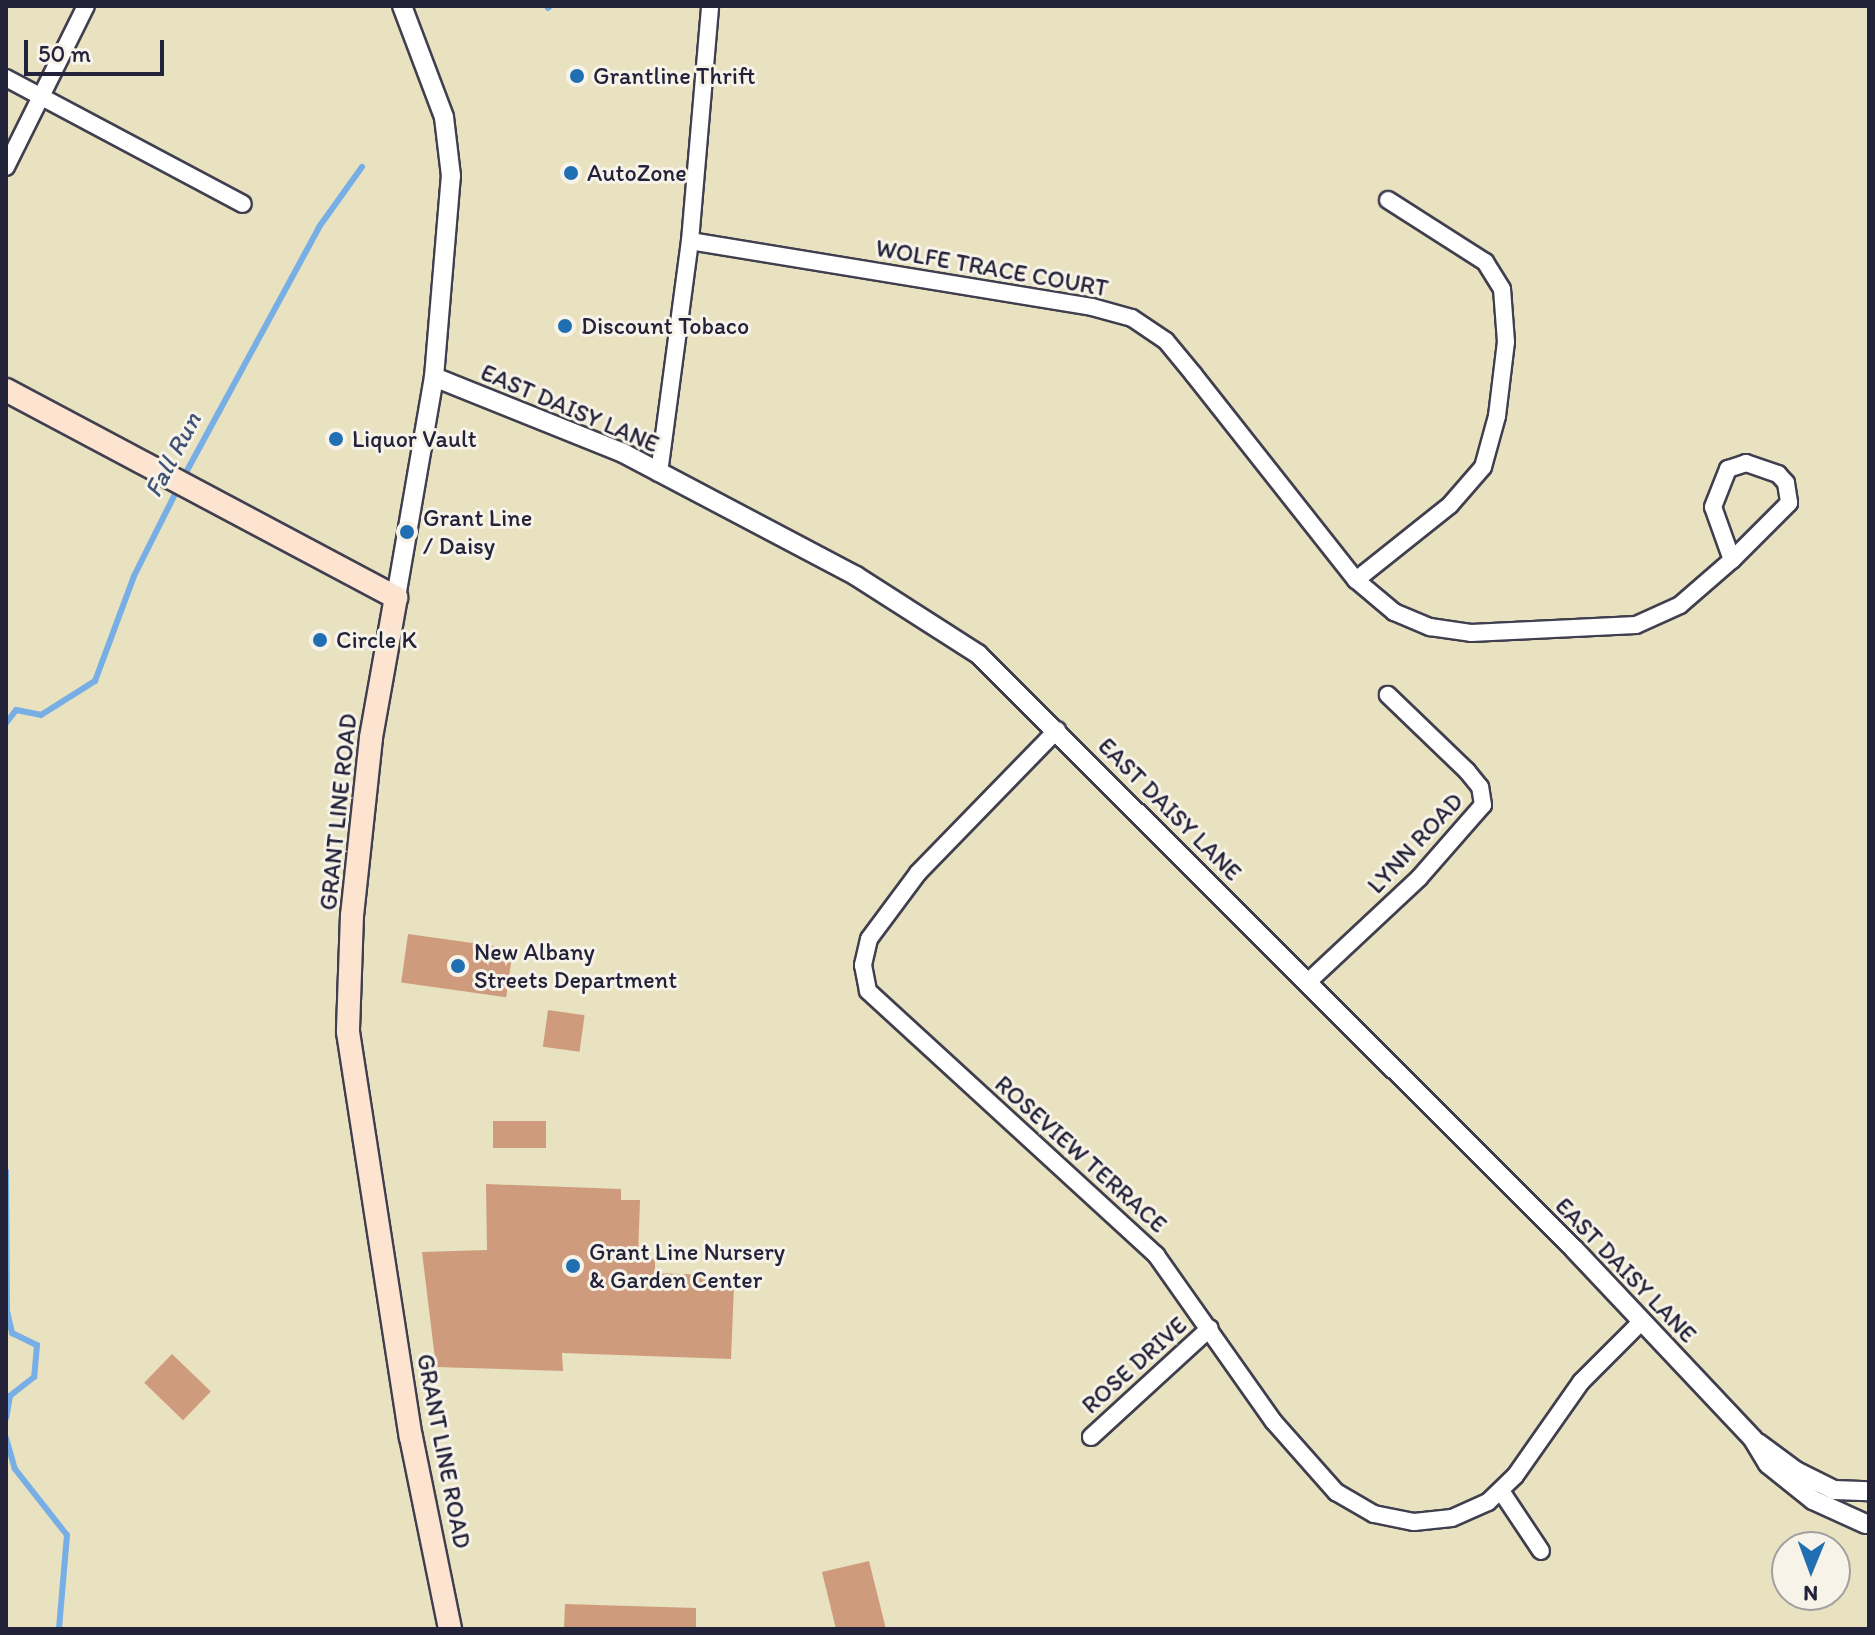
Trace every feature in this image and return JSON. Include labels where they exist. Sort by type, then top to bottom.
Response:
[{"type":"main road","points":[[6,390],[396,597]]},
{"type":"main road","name":"GRANT LINE ROAD","points":[[396,597],[371,738],[352,915],[348,1032],[411,1437],[450,1629]]},
{"type":"street","points":[[6,167],[86,6]]},
{"type":"street","name":"GRANT LINE ROAD","points":[[396,597],[434,377],[451,206],[449,147],[436,89],[402,6]]},
{"type":"street","points":[[659,473],[690,241],[710,6]]},
{"type":"street","points":[[6,78],[243,204]]},
{"type":"street","points":[[1356,580],[1450,505],[1483,467],[1497,416],[1506,342],[1502,289],[1485,262],[1388,200]]},
{"type":"street","name":"WOLFE TRACE COURT","points":[[690,241],[1092,307],[1132,318],[1166,341],[1356,580],[1394,612],[1451,632],[1602,630],[1666,613],[1732,560],[1789,503],[1786,483],[1769,468],[1737,464],[1718,487],[1715,519],[1732,560]]},
{"type":"street","name":"EAST DAISY LANE","points":[[434,377],[554,423],[659,473],[918,612],[978,654],[1308,982],[1753,1439],[1822,1485],[1846,1494],[1869,1493]]},
{"type":"street","name":"LYNN ROAD","points":[[1308,982],[1419,878],[1483,805],[1480,787],[1467,771],[1388,695]]},
{"type":"street","name":"ROSEVIEW TERRACE","points":[[1057,730],[918,873],[869,939],[863,965],[868,991],[1138,1236],[1210,1328],[1274,1422],[1336,1492],[1393,1520],[1433,1521],[1464,1512],[1501,1491],[1581,1382],[1641,1322]]},
{"type":"street","name":"ROSE DRIVE","points":[[1091,1437],[1210,1328]]},
{"type":"street","name":"EAST DAISY LANE","points":[[1753,1439],[1768,1464],[1802,1493],[1868,1527]]},
{"type":"street","points":[[1501,1491],[1541,1551]]},
{"type":"street","points":[[1868,1527],[1869,1493]]},
{"type":"building","name":"New Albany Streets Department","points":[[408,934],[513,949],[506,997],[401,983]]},
{"type":"building","points":[[548,1010],[585,1015],[579,1052],[543,1047]]},
{"type":"building","points":[[493,1121],[546,1121],[546,1148],[493,1148]]},
{"type":"building","name":"Grant Line Nursery & Garden Center","points":[[486,1184],[621,1189],[621,1200],[640,1200],[638,1258],[655,1259],[655,1273],[708,1275],[708,1286],[734,1286],[731,1359],[562,1353],[563,1371],[436,1367],[422,1252],[487,1250]]},
{"type":"building","points":[[172,1354],[211,1392],[183,1420],[144,1383]]},
{"type":"building","points":[[869,1561],[886,1629],[836,1629],[822,1572]]},
{"type":"building","points":[[565,1604],[696,1608],[696,1629],[564,1629]]},
{"type":"waterway","name":"Fall Run","points":[[183,478],[319,227],[362,167]]},
{"type":"waterway","name":"Fall Run","points":[[6,723],[16,710],[41,715],[95,681],[134,576],[178,488]]},
{"type":"waterway","name":"Fall Run","points":[[6,1171],[7,1311],[12,1333],[37,1345],[34,1377],[10,1396],[6,1418]]},
{"type":"waterway","name":"Fall Run","points":[[6,1438],[15,1469],[67,1535],[59,1629]]},
{"type":"place","name":"Grantline Thrift","points":[[577,76]]},
{"type":"place","name":"AutoZone","points":[[571,173]]},
{"type":"place","name":"Discount Tobaco","points":[[565,326]]},
{"type":"place","name":"Liquor Vault","points":[[336,439]]},
{"type":"place","name":"Grant Line / Daisy","points":[[407,532]]},
{"type":"place","name":"Circle K","points":[[320,640]]},
{"type":"place","name":"New Albany Streets Department","points":[[458,966]]},
{"type":"place","name":"Grant Line Nursery & Garden Center","points":[[573,1266]]}]
